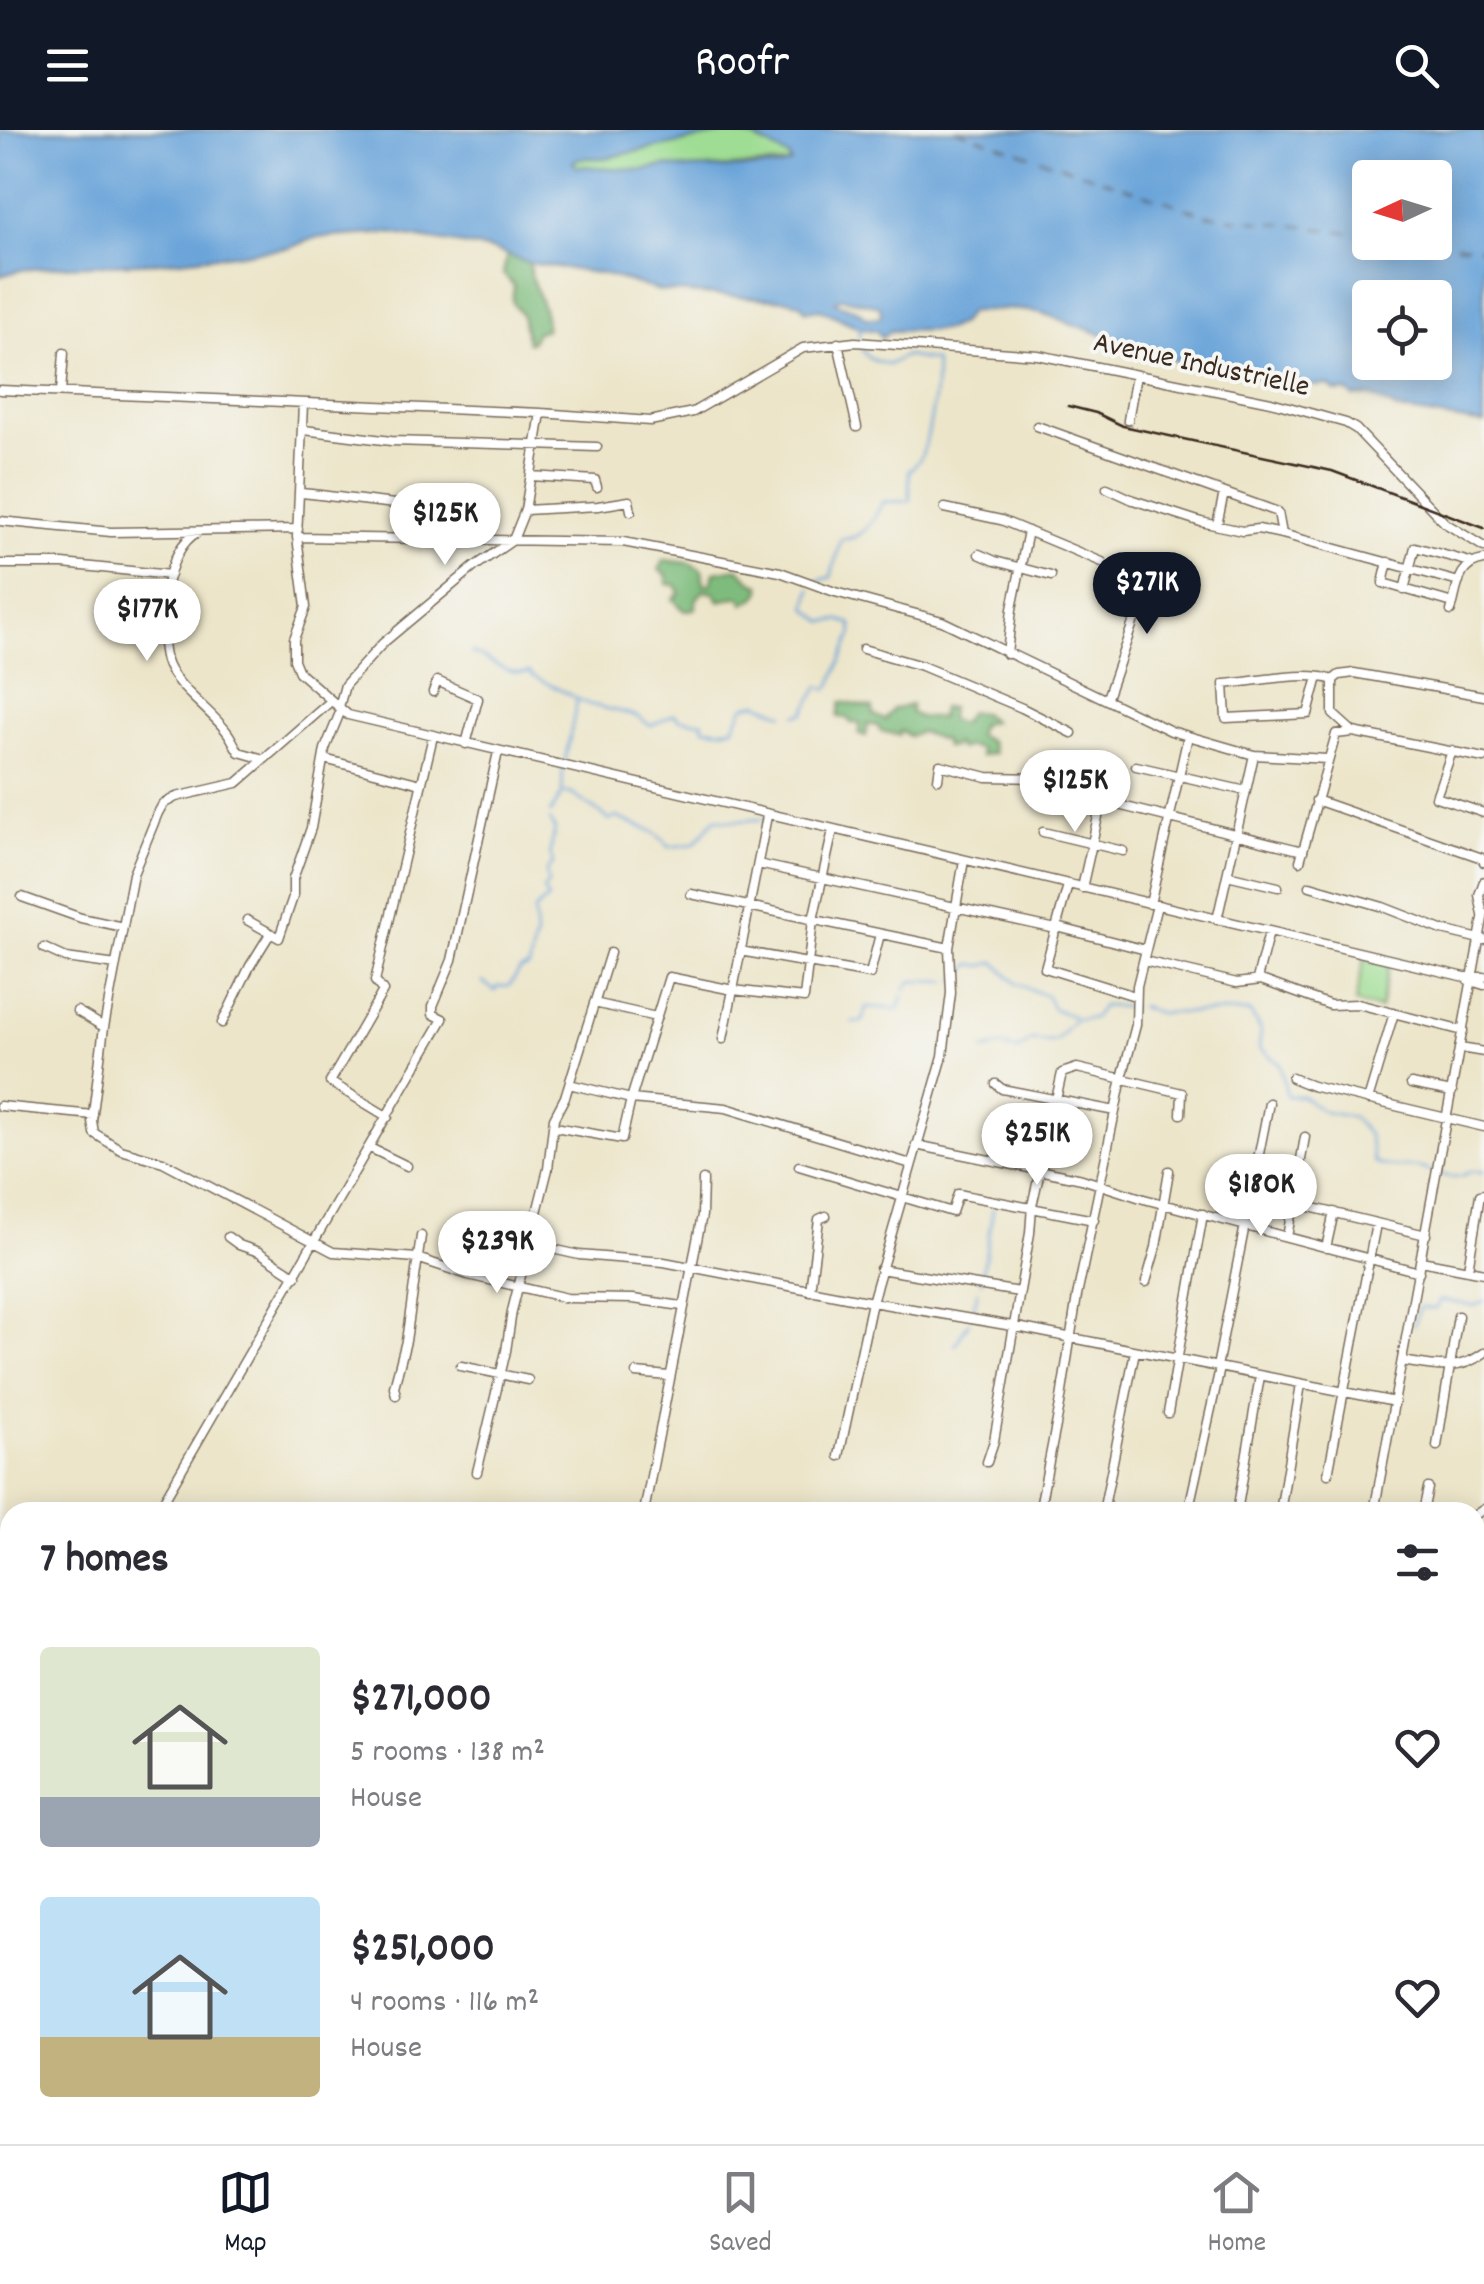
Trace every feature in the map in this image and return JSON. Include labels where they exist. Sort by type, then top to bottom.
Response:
[{"type":"street","name":"Avenue Industrielle","points":[[0,390],[541,412],[650,421],[682,417],[803,348],[858,342],[1038,356],[1271,402],[1346,424],[1356,429],[1446,522],[1484,547]]},
{"type":"street","points":[[838,344],[857,427]]},
{"type":"street","points":[[61,392],[64,353]]},
{"type":"street","points":[[1128,420],[1136,375]]},
{"type":"street","points":[[303,404],[298,533],[306,607],[294,639],[294,660],[299,672],[340,710]]},
{"type":"street","points":[[247,920],[279,938],[293,896],[292,880],[311,828],[324,759],[345,685],[384,644],[474,567],[513,540],[526,510],[541,412]]},
{"type":"street","points":[[1037,426],[1278,512],[1282,534]]},
{"type":"street","points":[[304,430],[391,440],[597,447]]},
{"type":"street","points":[[531,476],[595,480],[597,487]]},
{"type":"street","points":[[1107,488],[1132,500],[1216,526],[1282,534],[1459,582]]},
{"type":"street","points":[[1216,526],[1224,493]]},
{"type":"street","points":[[300,494],[401,507],[486,510]]},
{"type":"street","points":[[526,510],[629,501],[630,511]]},
{"type":"street","points":[[945,508],[1000,520],[1102,562]]},
{"type":"street","points":[[0,522],[111,532],[201,530],[623,542],[780,572],[942,620],[1107,698],[1141,719],[1188,736],[1254,754],[1327,759]]},
{"type":"street","points":[[201,530],[181,544],[170,575],[164,614],[166,662],[230,735],[239,752],[264,760]]},
{"type":"street","points":[[1008,654],[1028,530]]},
{"type":"street","points":[[1404,590],[1417,547],[1470,562],[1484,560]]},
{"type":"street","points":[[979,554],[1051,576]]},
{"type":"street","points":[[1388,562],[1383,583],[1452,607],[1470,562]]},
{"type":"street","points":[[2,564],[63,564],[170,575]]},
{"type":"street","points":[[1107,698],[1148,565]]},
{"type":"street","points":[[863,649],[922,666],[1022,708],[1072,734]]},
{"type":"street","points":[[1300,861],[1336,734],[1333,680],[1354,673],[1484,696]]},
{"type":"street","points":[[1318,677],[1309,713],[1226,717],[1224,684],[1318,677],[1333,680]]},
{"type":"street","points":[[433,692],[436,681],[477,698],[466,744]]},
{"type":"street","points":[[316,714],[340,710]]},
{"type":"street","points":[[682,1306],[633,1299],[571,1298],[519,1288],[417,1258],[334,1252],[163,1162],[106,1143],[94,1133],[104,1027],[123,926],[136,865],[162,806],[176,797],[232,785],[316,714],[340,710],[498,752],[1469,978],[1484,985]]},
{"type":"street","points":[[1336,720],[1353,732]]},
{"type":"street","points":[[1336,734],[1353,732],[1484,758]]},
{"type":"street","points":[[388,1118],[330,1082],[384,990],[375,981],[432,736]]},
{"type":"street","points":[[1040,1502],[1077,1296],[1136,1025],[1136,1003],[1169,818],[1188,736]]},
{"type":"street","points":[[1452,751],[1436,797],[1484,813]]},
{"type":"street","points":[[163,1502],[443,1019],[434,1014],[432,1006],[452,960],[498,752]]},
{"type":"street","points":[[1218,920],[1254,754]]},
{"type":"street","points":[[324,759],[421,784]]},
{"type":"street","points":[[938,779],[940,765],[987,777],[1043,778],[1104,790],[1082,888]]},
{"type":"street","points":[[1136,766],[1246,792]]},
{"type":"street","points":[[1316,800],[1443,842],[1484,862]]},
{"type":"street","points":[[1102,801],[1303,850]]},
{"type":"street","points":[[723,1038],[767,816]]},
{"type":"street","points":[[555,1127],[622,1140],[669,977],[732,990],[804,998],[813,920],[833,830]]},
{"type":"street","points":[[1043,832],[1123,851]]},
{"type":"street","points":[[839,1456],[880,1269],[942,1056],[951,993],[947,965],[964,860]]},
{"type":"street","points":[[758,864],[1146,950]]},
{"type":"street","points":[[1227,875],[1278,887]]},
{"type":"street","points":[[1376,1502],[1464,1031],[1469,978],[1484,914],[1479,895],[1484,881]]},
{"type":"street","points":[[1068,884],[1046,969],[1136,1003]]},
{"type":"street","points":[[1310,886],[1480,939]]},
{"type":"street","points":[[691,894],[949,948]]},
{"type":"street","points":[[22,897],[81,918],[123,926]]},
{"type":"street","points":[[1258,979],[1270,932]]},
{"type":"street","points":[[222,1023],[250,966],[272,934]]},
{"type":"street","points":[[740,951],[870,974],[880,934]]},
{"type":"street","points":[[44,948],[66,958],[116,965]]},
{"type":"street","points":[[477,1472],[555,1116],[610,953]]},
{"type":"street","points":[[1144,961],[1237,983],[1258,979],[1330,1006],[1358,1004],[1464,1031]]},
{"type":"street","points":[[1469,978],[1484,977]]},
{"type":"street","points":[[594,1003],[656,1017]]},
{"type":"street","points":[[77,1011],[104,1027]]},
{"type":"street","points":[[1368,1100],[1394,1013]]},
{"type":"street","points":[[1460,1048],[1484,1052]]},
{"type":"street","points":[[987,1462],[994,1441],[1032,1206],[1063,1072],[1077,1068],[1182,1093],[1181,1114]]},
{"type":"street","points":[[1292,1078],[1484,1127]]},
{"type":"street","points":[[568,1084],[631,1099],[726,1108],[911,1164]]},
{"type":"street","points":[[996,1084],[1002,1089],[1115,1111]]},
{"type":"street","points":[[1411,1084],[1452,1092]]},
{"type":"street","points":[[1190,1502],[1269,1103]]},
{"type":"street","points":[[0,1106],[93,1115]]},
{"type":"street","points":[[993,1124],[1048,1135]]},
{"type":"street","points":[[1287,1237],[1306,1136]]},
{"type":"street","points":[[916,1146],[1101,1184],[1419,1272]]},
{"type":"street","points":[[370,1148],[407,1166]]},
{"type":"street","points":[[799,1166],[952,1212],[958,1194],[1094,1220]]},
{"type":"street","points":[[1146,1282],[1169,1171]]},
{"type":"street","points":[[646,1502],[702,1214],[703,1180]]},
{"type":"street","points":[[1251,1193],[1426,1235]]},
{"type":"street","points":[[1468,1270],[1480,1195],[1484,1194]]},
{"type":"street","points":[[1326,1248],[1334,1212]]},
{"type":"street","points":[[1168,1413],[1204,1214]]},
{"type":"street","points":[[810,1291],[819,1220],[826,1216]]},
{"type":"street","points":[[1328,1474],[1376,1224]]},
{"type":"street","points":[[396,1395],[394,1387],[406,1340],[421,1236]]},
{"type":"street","points":[[228,1237],[296,1276]]},
{"type":"street","points":[[530,1244],[579,1255],[664,1262],[1395,1402]]},
{"type":"street","points":[[1421,1261],[1484,1273]]},
{"type":"street","points":[[880,1269],[1019,1292]]},
{"type":"street","points":[[1438,1446],[1458,1316]]},
{"type":"street","points":[[1105,1502],[1135,1352]]},
{"type":"street","points":[[1402,1360],[1452,1368],[1484,1353]]},
{"type":"street","points":[[462,1366],[528,1380]]},
{"type":"street","points":[[636,1373],[670,1376]]},
{"type":"street","points":[[1239,1502],[1260,1376]]},
{"type":"street","points":[[1282,1502],[1301,1384]]},
{"type":"street","points":[[1425,1502],[1428,1488]]},
{"type":"green space","points":[[729,133],[754,138],[789,157],[790,164],[687,169],[666,166],[642,170],[576,166],[573,162],[580,158],[604,158]]},
{"type":"green space","points":[[507,255],[529,263],[544,312],[546,329],[536,332],[531,342],[527,342],[522,316],[512,301],[514,286],[503,274]]},
{"type":"green space","points":[[664,560],[689,563],[702,570],[704,584],[711,584],[714,572],[738,568],[761,585],[760,592],[744,604],[740,596],[719,601],[715,593],[703,591],[696,600],[696,608],[685,611],[673,599],[680,593],[676,585],[667,584],[667,575],[659,570]]},
{"type":"green space","points":[[841,702],[873,708],[873,715],[885,720],[893,709],[911,705],[911,713],[919,717],[940,718],[941,708],[950,708],[949,720],[961,724],[969,712],[982,713],[992,721],[981,724],[977,735],[990,742],[994,753],[980,756],[979,749],[959,749],[955,743],[945,747],[944,741],[920,732],[909,736],[901,731],[899,735],[867,724],[866,736],[859,734],[860,723],[838,717]]},
{"type":"green space","points":[[1364,959],[1389,964],[1380,1009],[1355,1003]]},
{"type":"water","points":[[0,130],[1484,130],[1484,424],[1398,410],[1371,396],[1354,397],[1346,391],[1336,392],[1328,385],[1193,367],[1039,312],[969,312],[960,324],[946,330],[890,331],[882,338],[877,331],[860,328],[820,309],[806,311],[800,303],[788,300],[660,291],[603,274],[529,263],[493,250],[390,233],[315,238],[289,248],[161,262],[21,270],[0,276]],"holes":[[[729,133],[754,138],[789,157],[791,163],[779,167],[666,166],[642,170],[576,166],[573,162]],[[843,298],[880,306],[881,315],[866,318],[859,311],[836,303]]]},
{"type":"waterway","points":[[859,338],[860,328]]},
{"type":"waterway","points":[[815,582],[831,577],[841,539],[862,533],[883,502],[910,501],[909,471],[920,459],[930,425],[934,361],[904,356],[888,365],[870,359],[859,346]]},
{"type":"waterway","points":[[796,715],[804,713],[819,686],[827,690],[831,685],[853,633],[852,624],[840,620],[824,622],[807,608],[811,589]]},
{"type":"waterway","points":[[471,653],[506,670],[530,672],[588,704],[637,716],[651,726],[674,714],[679,719],[703,722],[704,728],[729,728],[745,706],[757,703],[784,714]]},
{"type":"waterway","points":[[565,761],[577,701]]},
{"type":"waterway","points":[[563,769],[562,792],[572,794],[610,820],[616,817],[652,831],[669,847],[694,844],[716,818],[776,819]]},
{"type":"waterway","points":[[550,813],[563,793]]},
{"type":"waterway","points":[[483,982],[495,991],[497,987],[509,986],[520,970],[529,967],[536,935],[534,911],[548,899],[543,890],[548,884],[546,871],[553,864],[550,852],[555,829],[550,820]]},
{"type":"waterway","points":[[955,981],[972,964],[995,962],[1017,984],[1047,996],[1052,1008],[1074,1017]]},
{"type":"waterway","points":[[905,989],[912,981],[948,982]]},
{"type":"waterway","points":[[852,1023],[862,1022],[866,1007],[899,1009],[903,996]]},
{"type":"waterway","points":[[984,1050],[1001,1046],[1018,1050],[1032,1040],[1053,1041],[1074,1020],[1093,1018],[1102,1006],[1132,1007]]},
{"type":"waterway","points":[[1140,1007],[1159,1013],[1250,1012],[1261,1031],[1259,1048],[1280,1064],[1287,1096],[1302,1096],[1324,1112],[1353,1117],[1369,1136],[1374,1163],[1415,1167],[1450,1177],[1484,1172]]},
{"type":"waterway","points":[[981,1282],[993,1209]]},
{"type":"waterway","points":[[972,1315],[978,1290]]},
{"type":"waterway","points":[[1414,1325],[1420,1307],[1436,1309],[1440,1300],[1474,1306],[1484,1301]]},
{"type":"waterway","points":[[955,1345],[969,1322]]},
{"type":"ferry route","points":[[956,130],[1207,215],[1352,233]]},
{"type":"ferry route","points":[[1452,245],[1484,249]]},
{"type":"railway","points":[[1068,406],[1123,426],[1332,471],[1484,528]]}]
